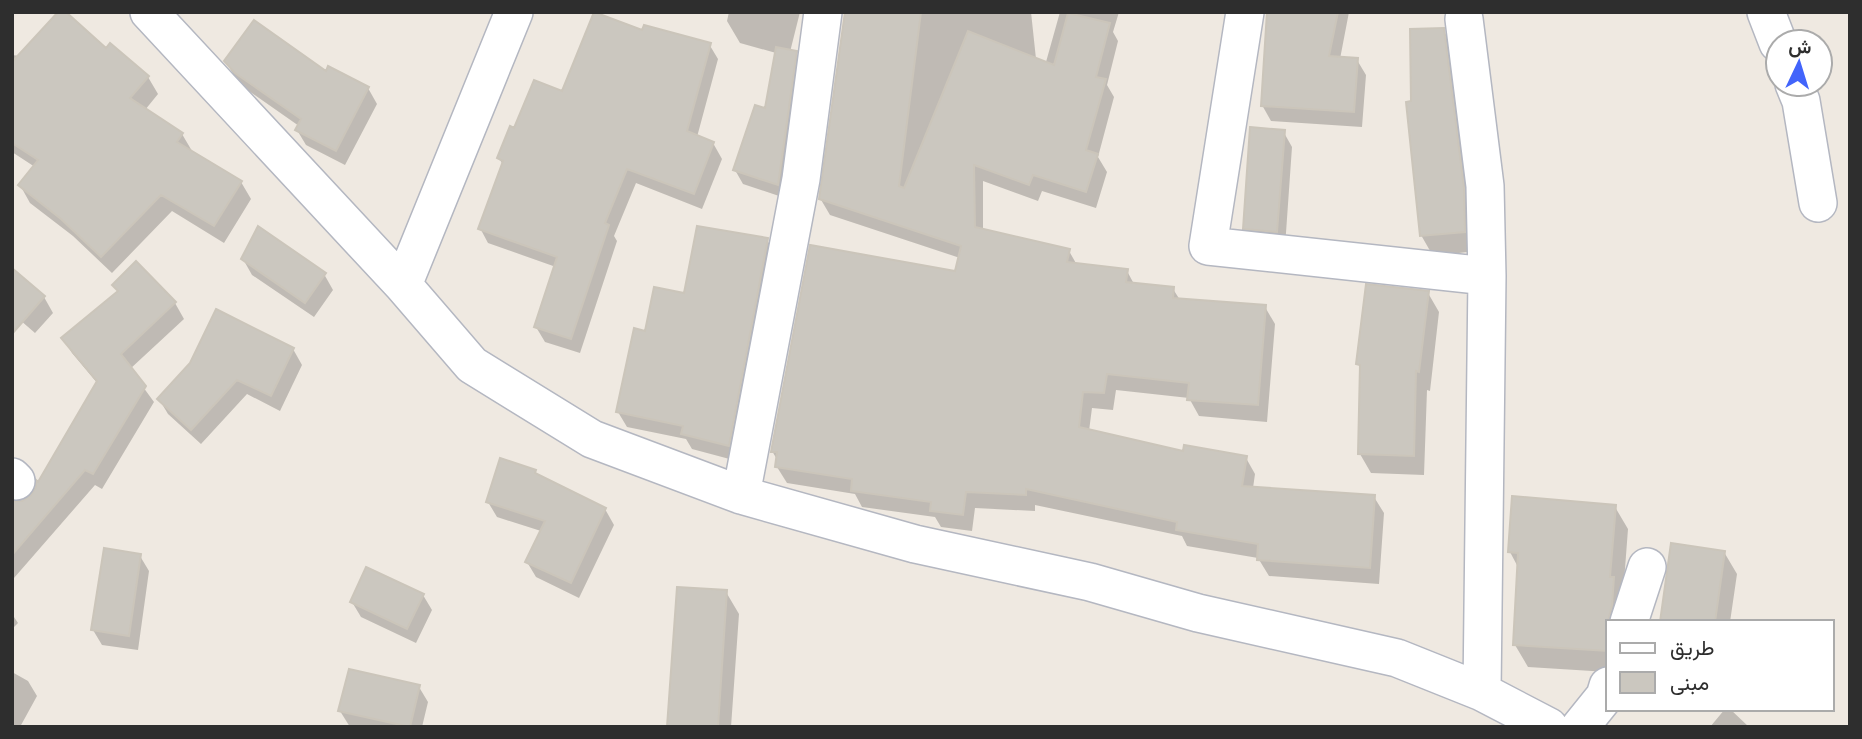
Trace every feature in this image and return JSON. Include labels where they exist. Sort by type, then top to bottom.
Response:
[{"type":"street","points":[[149,12],[403,285],[472,365],[592,439],[741,495],[915,544],[1078,579],[1198,613],[1397,657],[1482,692],[1549,727]]},
{"type":"street","points":[[403,285],[514,12]]},
{"type":"street","points":[[741,495],[801,178],[823,12]]},
{"type":"street","points":[[1245,12],[1208,246],[1487,276]]},
{"type":"street","points":[[1465,14],[1485,186],[1487,276],[1482,692]]},
{"type":"street","points":[[1799,98],[1818,203]]},
{"type":"street","points":[[1630,620],[1647,567]]},
{"type":"street","points":[[1580,727],[1606,692]]},
{"type":"building","points":[[58,12],[66,12],[106,48],[110,43],[149,76],[130,98],[183,133],[177,142],[242,181],[214,226],[161,195],[101,257],[61,219],[18,185],[38,160],[12,143],[12,62]]},
{"type":"building","points":[[594,12],[642,30],[644,25],[711,43],[687,131],[714,142],[694,194],[627,169],[605,223],[609,225],[571,339],[534,327],[557,257],[478,229],[503,161],[497,158],[510,126],[514,128],[534,80],[562,91]]},
{"type":"building","points":[[845,12],[921,12],[899,186],[904,188],[968,31],[1054,65],[1068,13],[1110,23],[1096,77],[1106,79],[1086,150],[1098,154],[1086,192],[1033,175],[1029,185],[974,165],[975,227],[1070,249],[1067,262],[1128,269],[1126,282],[1174,287],[1173,298],[1266,305],[1258,405],[1187,400],[1189,383],[1107,374],[1104,393],[1083,392],[1079,427],[1183,451],[1184,445],[1247,456],[1242,486],[1375,495],[1370,568],[1257,560],[1258,544],[1176,530],[1177,522],[1026,489],[1026,495],[966,492],[963,515],[930,511],[931,502],[851,491],[852,479],[775,467],[777,452],[771,452],[810,245],[955,271],[961,246],[819,199]]},
{"type":"building","points":[[1267,12],[1338,12],[1329,56],[1358,58],[1354,112],[1261,106]]},
{"type":"building","points":[[254,20],[326,71],[328,66],[369,87],[336,151],[295,130],[301,119],[235,73],[224,61]]},
{"type":"building","points":[[1444,28],[1464,188],[1465,232],[1420,236],[1406,102],[1411,101],[1410,29]]},
{"type":"building","points":[[776,47],[797,51],[778,185],[733,170],[755,105],[765,108]]},
{"type":"building","points":[[1250,127],[1285,130],[1277,232],[1243,229]]},
{"type":"building","points":[[258,226],[326,273],[305,303],[241,259]]},
{"type":"building","points":[[697,226],[768,238],[729,446],[681,434],[683,426],[616,412],[634,328],[645,331],[654,287],[684,293]]},
{"type":"building","points":[[136,261],[176,302],[121,354],[146,386],[93,474],[85,470],[12,555],[12,501],[22,501],[31,495],[36,487],[36,480],[38,482],[97,381],[61,338],[118,291],[112,285]]},
{"type":"building","points":[[12,268],[45,296],[12,334]]},
{"type":"building","points":[[1366,284],[1429,291],[1419,372],[1416,371],[1414,456],[1358,454],[1360,365],[1356,364]]},
{"type":"building","points":[[216,309],[294,348],[271,396],[237,380],[191,430],[157,399],[190,363]]},
{"type":"building","points":[[500,458],[536,470],[535,473],[606,508],[571,583],[525,562],[545,521],[486,502]]},
{"type":"building","points":[[1512,496],[1616,505],[1610,577],[1614,577],[1612,605],[1608,620],[1606,620],[1606,651],[1513,645],[1518,553],[1508,552]]},
{"type":"building","points":[[1671,543],[1725,551],[1715,620],[1660,620]]},
{"type":"building","points":[[104,548],[141,554],[129,636],[91,630]]},
{"type":"building","points":[[366,567],[424,594],[407,629],[350,602]]},
{"type":"building","points":[[677,587],[727,590],[718,727],[667,727]]},
{"type":"building","points":[[349,669],[420,685],[410,727],[338,711]]}]
